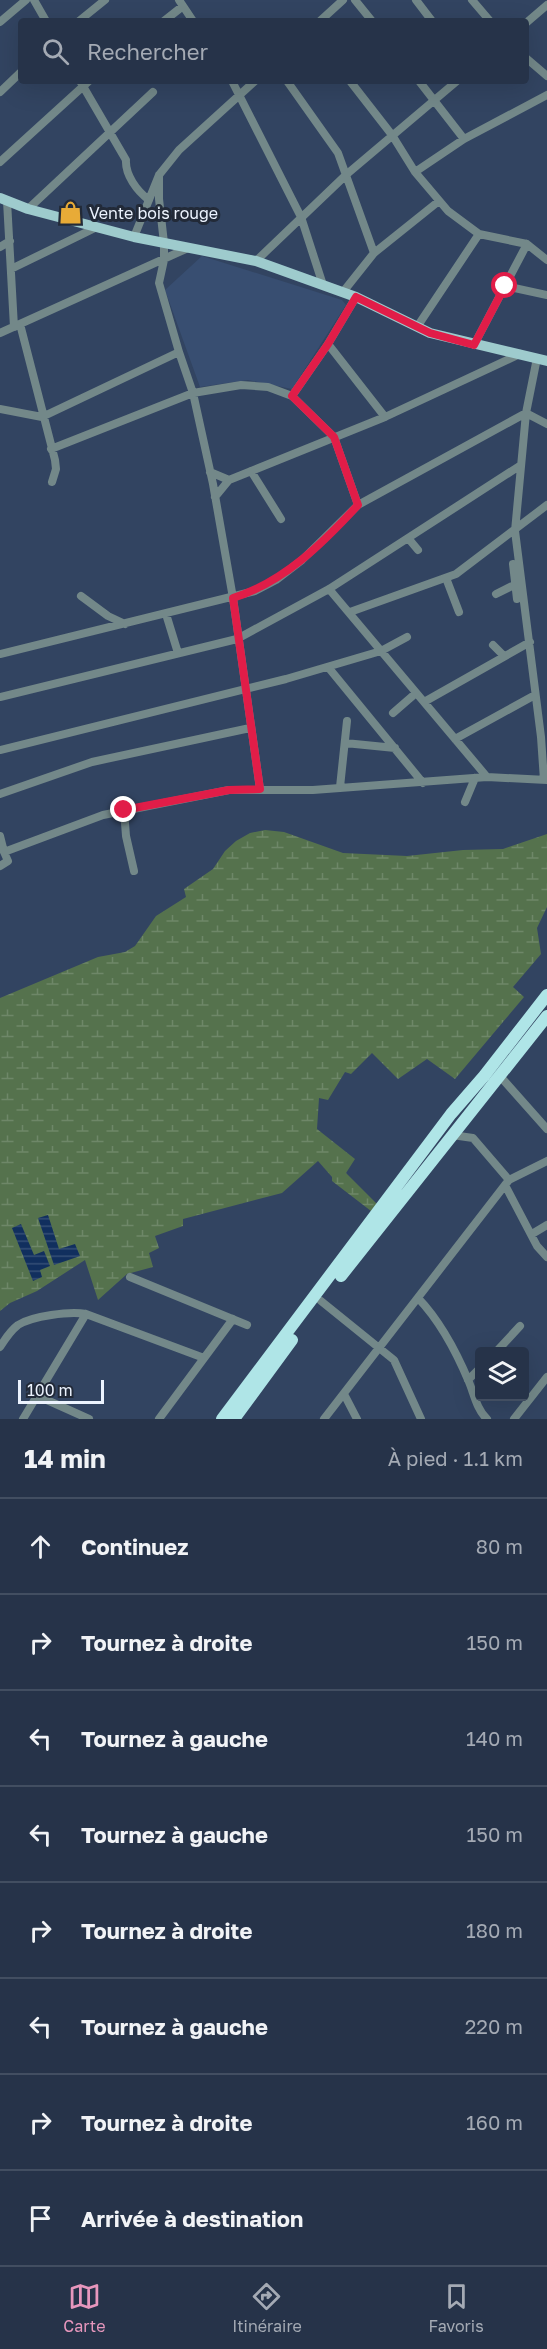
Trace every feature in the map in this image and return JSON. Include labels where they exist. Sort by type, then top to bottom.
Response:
[{"type":"highway","points":[[222,1419],[451,1114],[497,1060],[547,995]]},
{"type":"highway","points":[[234,1419],[321,1301],[547,1016]]},
{"type":"main road","points":[[4,199],[28,209],[134,237],[256,261],[356,297],[417,327],[474,345],[542,359]]},
{"type":"street","points":[[0,22],[26,0]]},
{"type":"street","points":[[34,0],[44,18]]},
{"type":"street","points":[[83,18],[105,0]]},
{"type":"street","points":[[323,18],[343,0]]},
{"type":"street","points":[[355,0],[370,18]]},
{"type":"street","points":[[416,0],[430,18]]},
{"type":"street","points":[[472,0],[487,18]]},
{"type":"street","points":[[167,18],[181,3],[191,18]]},
{"type":"street","points":[[529,20],[545,5]]},
{"type":"street","points":[[529,61],[547,76]]},
{"type":"street","points":[[0,92],[18,75]]},
{"type":"street","points":[[0,162],[83,84]]},
{"type":"street","points":[[85,84],[126,160],[125,169],[140,193],[149,200]]},
{"type":"street","points":[[234,84],[301,217],[322,285]]},
{"type":"street","points":[[134,237],[159,175],[178,150],[252,84]]},
{"type":"street","points":[[289,84],[338,153],[374,253]]},
{"type":"street","points":[[352,84],[392,135],[415,172],[448,211],[479,234],[527,244],[547,260]]},
{"type":"street","points":[[422,84],[464,139]]},
{"type":"street","points":[[256,261],[347,174],[454,84]]},
{"type":"street","points":[[28,209],[153,92]]},
{"type":"street","points":[[415,172],[464,139],[547,95]]},
{"type":"street","points":[[159,175],[164,243],[164,260],[159,283]]},
{"type":"street","points":[[4,199],[17,325],[56,470],[52,482]]},
{"type":"street","points":[[343,292],[374,253],[439,201]]},
{"type":"street","points":[[11,269],[96,227]]},
{"type":"street","points":[[417,327],[479,234]]},
{"type":"street","points":[[0,247],[10,241]]},
{"type":"street","points":[[474,345],[527,244]]},
{"type":"street","points":[[0,333],[188,248]]},
{"type":"street","points":[[145,268],[159,283],[178,352],[193,393],[233,598],[260,789]]},
{"type":"street","points":[[505,286],[547,296]]},
{"type":"street","points":[[292,396],[328,344],[356,297]]},
{"type":"street","points":[[328,344],[385,417]]},
{"type":"street","points":[[0,409],[42,417],[178,352]]},
{"type":"street","points":[[215,497],[229,480],[385,417],[520,354]]},
{"type":"street","points":[[518,599],[515,531],[526,413],[542,359]]},
{"type":"street","points":[[51,449],[193,393],[242,385],[268,387],[292,396],[334,437],[358,505]]},
{"type":"street","points":[[526,413],[547,424]]},
{"type":"street","points":[[0,654],[255,591],[276,580],[302,560],[358,505],[526,413]]},
{"type":"street","points":[[0,698],[237,639],[329,589],[521,465]]},
{"type":"street","points":[[251,471],[281,519]]},
{"type":"street","points":[[210,472],[229,480]]},
{"type":"street","points":[[350,612],[456,574],[547,505]]},
{"type":"street","points":[[408,538],[418,550]]},
{"type":"street","points":[[4,852],[102,815],[229,790],[313,790],[487,777],[546,780],[544,737],[535,695],[530,642],[513,564]]},
{"type":"street","points":[[446,578],[459,612]]},
{"type":"street","points":[[496,594],[518,583]]},
{"type":"street","points":[[329,589],[487,777]]},
{"type":"street","points":[[81,596],[108,616],[125,624]]},
{"type":"street","points":[[166,614],[178,653]]},
{"type":"street","points":[[0,750],[328,667],[381,651],[407,638]]},
{"type":"street","points":[[424,702],[530,642]]},
{"type":"street","points":[[493,645],[504,656]]},
{"type":"street","points":[[328,667],[423,783]]},
{"type":"street","points":[[393,713],[416,693]]},
{"type":"street","points":[[455,739],[535,695]]},
{"type":"street","points":[[340,788],[347,722]]},
{"type":"street","points":[[0,794],[92,762],[250,728]]},
{"type":"street","points":[[345,743],[395,748]]},
{"type":"street","points":[[465,802],[475,778]]},
{"type":"street","points":[[124,810],[126,836],[134,871]]},
{"type":"street","points":[[0,836],[8,861],[0,866]]},
{"type":"street","points":[[499,1075],[547,1129]]},
{"type":"street","points":[[452,1135],[473,1138],[507,1182],[539,1250],[547,1257]]},
{"type":"street","points":[[324,1419],[507,1182],[547,1161]]},
{"type":"street","points":[[532,1234],[547,1225]]},
{"type":"street","points":[[130,1277],[247,1325]]},
{"type":"street","points":[[417,1298],[440,1325],[468,1380],[480,1411],[487,1419]]},
{"type":"street","points":[[321,1301],[394,1360],[421,1419]]},
{"type":"street","points":[[0,1347],[19,1324],[47,1316],[75,1312],[86,1314],[204,1358]]},
{"type":"street","points":[[23,1419],[86,1314]]},
{"type":"street","points":[[159,1419],[233,1319]]},
{"type":"street","points":[[501,1347],[520,1326]]},
{"type":"street","points":[[468,1380],[475,1373]]},
{"type":"street","points":[[514,1419],[547,1377]]},
{"type":"street","points":[[344,1394],[357,1419]]},
{"type":"street","points":[[38,1396],[89,1419]]},
{"type":"shaded area","points":[[202,256],[342,300],[346,305],[292,389],[248,380],[200,387],[165,290]]},
{"type":"shaded area","points":[[48,1215],[59,1249],[75,1244],[80,1256],[54,1265],[38,1218]]},
{"type":"shaded area","points":[[21,1224],[34,1255],[44,1251],[50,1266],[40,1270],[42,1277],[33,1281],[12,1228]]},
{"type":"green space","points":[[265,830],[284,832],[343,853],[407,856],[463,850],[503,849],[547,834],[547,907],[537,928],[541,954],[513,987],[524,997],[455,1079],[427,1059],[398,1079],[372,1053],[351,1074],[345,1072],[328,1100],[319,1098],[317,1129],[355,1159],[346,1173],[377,1204],[371,1211],[332,1181],[332,1177],[318,1161],[282,1193],[183,1219],[183,1226],[155,1236],[159,1248],[149,1253],[153,1267],[127,1274],[98,1300],[85,1260],[37,1291],[10,1303],[0,1311],[0,998],[98,957],[125,952],[135,946],[156,916],[186,897],[184,889],[213,869],[225,851],[236,841],[250,833]]},
{"type":"place","name":"Vente bois rouge","points":[[71,213]]},
{"type":"route","points":[[124,810],[229,790],[260,789],[233,598],[255,591],[276,580],[337,528],[358,505],[334,437],[292,396],[328,344],[356,297],[430,333],[474,345],[505,286]]}]
